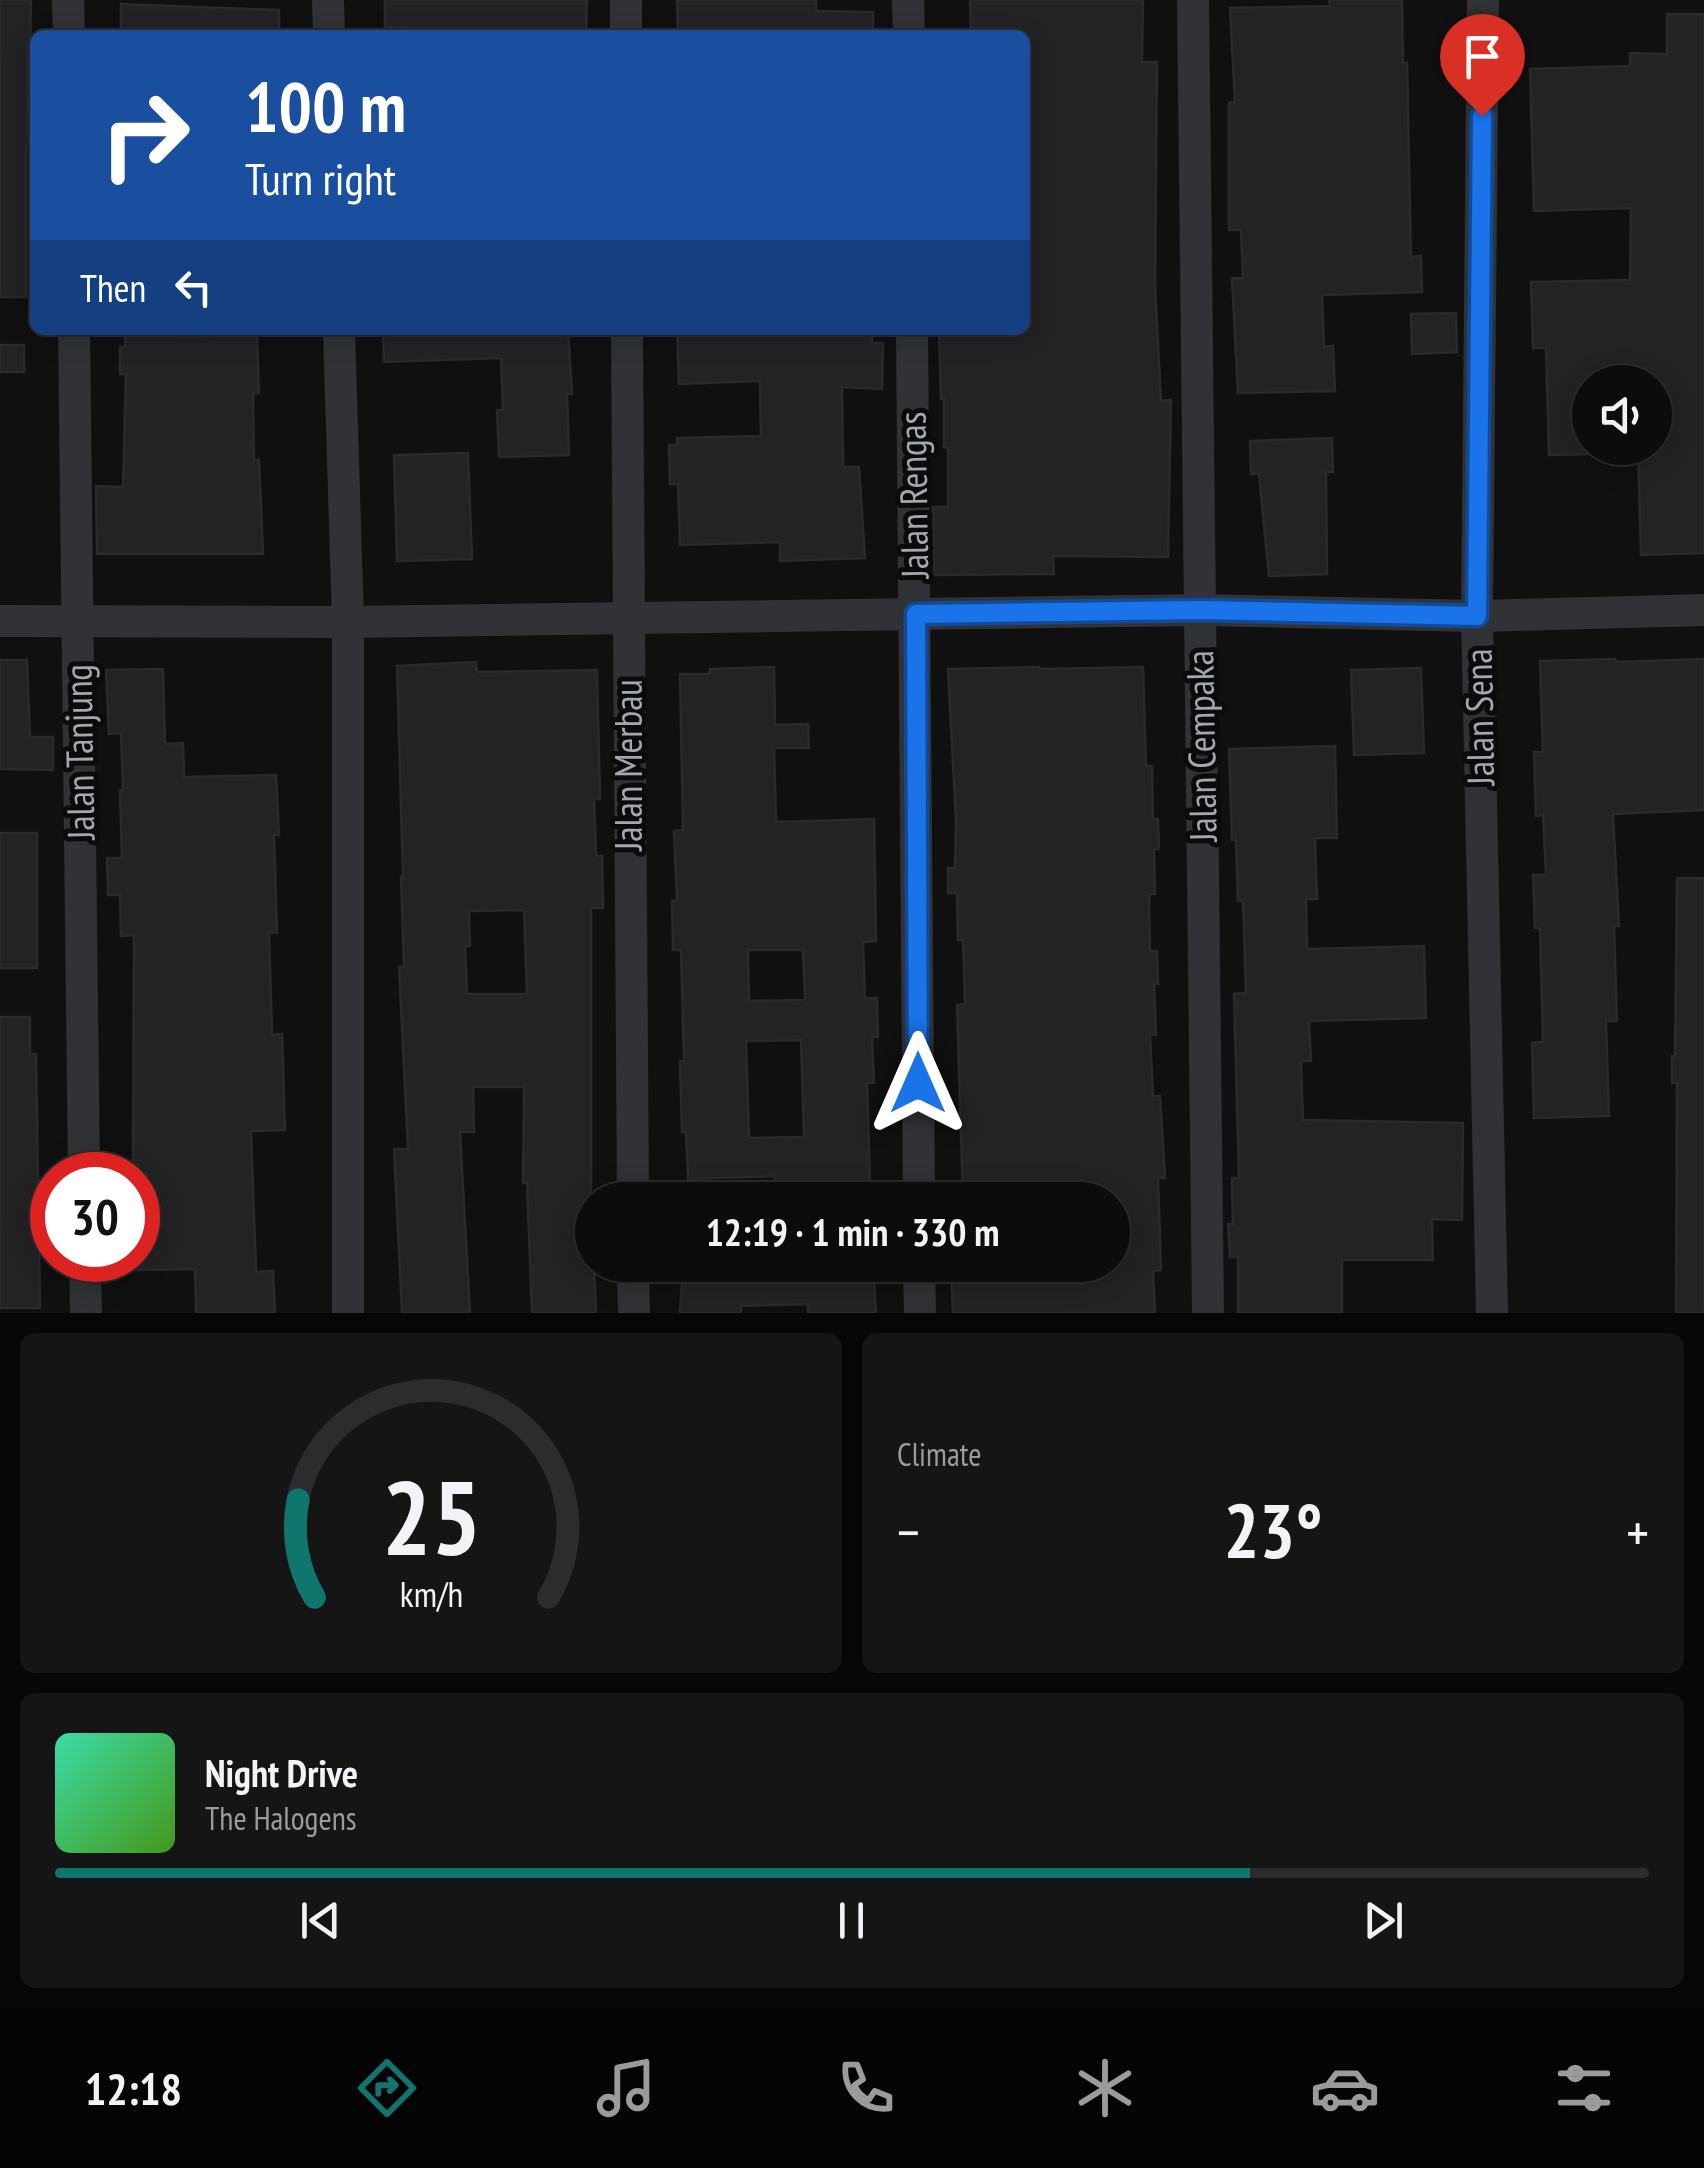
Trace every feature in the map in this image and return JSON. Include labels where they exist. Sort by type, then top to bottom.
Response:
[{"type":"street","points":[[68,0],[69,30]]},
{"type":"street","points":[[328,0],[329,30]]},
{"type":"street","points":[[626,0],[626,30]]},
{"type":"street","points":[[908,0],[909,30]]},
{"type":"street","name":"Jalan Cempaka","points":[[1193,0],[1208,1313]]},
{"type":"street","name":"Jalan Sena","points":[[1483,0],[1477,616],[1492,1313]]},
{"type":"street","name":"Jalan Tanjung","points":[[74,335],[84,1152]]},
{"type":"street","points":[[339,335],[348,622],[348,1313]]},
{"type":"street","name":"Jalan Merbau","points":[[627,335],[633,1182]]},
{"type":"street","name":"Jalan Rengas","points":[[912,335],[919,1182]]},
{"type":"street","points":[[0,621],[348,622],[1200,610],[1477,616],[1704,610]]},
{"type":"street","points":[[85,1282],[86,1313]]},
{"type":"street","points":[[634,1282],[634,1313]]},
{"type":"street","points":[[920,1282],[920,1313]]},
{"type":"building","points":[[0,0],[31,0],[27,50],[26,297],[0,297]]},
{"type":"building","points":[[385,0],[587,0],[586,30],[385,27]]},
{"type":"building","points":[[677,0],[816,0],[816,11],[873,12],[873,30],[678,30]]},
{"type":"building","points":[[970,0],[1143,0],[1142,62],[1157,62],[1155,286],[1161,401],[1171,400],[1168,557],[1053,556],[1054,574],[934,575],[933,507],[948,507],[948,448],[944,447],[939,335],[1030,335],[1030,30],[971,30]]},
{"type":"building","points":[[1329,0],[1402,0],[1411,257],[1421,256],[1422,292],[1322,295],[1324,347],[1333,346],[1335,391],[1238,393],[1232,278],[1243,278],[1241,230],[1229,230],[1229,103],[1235,102],[1230,8],[1330,6]]},
{"type":"building","points":[[121,4],[279,10],[279,30],[121,30]]},
{"type":"building","points":[[1667,14],[1704,14],[1704,553],[1641,555],[1638,465],[1672,465],[1672,365],[1572,365],[1572,454],[1549,455],[1546,348],[1533,348],[1531,282],[1630,280],[1631,208],[1534,211],[1530,69],[1630,66],[1630,53],[1667,54]]},
{"type":"building","points":[[1456,313],[1457,352],[1412,354],[1411,314]]},
{"type":"building","points":[[125,335],[257,335],[259,393],[253,393],[254,460],[259,460],[263,554],[97,554],[96,486],[123,487],[126,374],[120,374],[120,347],[125,347]]},
{"type":"building","points":[[383,335],[568,335],[572,394],[567,394],[569,455],[499,457],[497,410],[503,410],[501,358],[384,362]]},
{"type":"building","points":[[677,335],[872,335],[872,343],[883,343],[882,389],[842,387],[843,467],[859,467],[865,558],[780,561],[780,542],[680,545],[678,484],[670,484],[669,445],[677,445],[677,438],[761,436],[760,381],[679,384]]},
{"type":"building","points":[[0,345],[24,345],[24,372],[0,372]]},
{"type":"building","points":[[1332,438],[1333,472],[1326,472],[1327,574],[1269,576],[1259,474],[1251,474],[1250,441]]},
{"type":"building","points":[[468,453],[472,559],[397,561],[394,455]]},
{"type":"building","points":[[1704,659],[1704,810],[1613,814],[1619,926],[1614,926],[1617,1021],[1606,1021],[1609,1116],[1534,1118],[1532,1043],[1543,1042],[1540,928],[1535,928],[1533,875],[1546,875],[1543,815],[1536,816],[1534,752],[1543,752],[1540,661]]},
{"type":"building","points":[[0,660],[27,660],[30,737],[53,737],[53,770],[0,769]]},
{"type":"building","points":[[476,662],[477,672],[597,670],[600,799],[594,799],[596,856],[602,856],[603,908],[591,908],[591,1182],[575,1182],[575,1282],[595,1282],[596,1313],[532,1313],[527,1183],[523,1183],[524,1087],[473,1087],[474,1132],[460,1132],[470,1313],[402,1313],[394,1149],[408,1149],[399,967],[404,967],[397,666]],"holes":[[[524,910],[527,994],[467,994],[465,946],[470,946],[469,911]]]},
{"type":"building","points":[[774,667],[775,725],[808,724],[809,748],[774,748],[776,822],[874,819],[876,941],[863,942],[865,998],[877,998],[878,1037],[872,1037],[874,1083],[867,1083],[870,1182],[775,1182],[775,1176],[688,1179],[686,1132],[682,1132],[681,950],[673,950],[672,901],[677,901],[674,831],[683,830],[680,674],[709,674],[710,669]],"holes":[[[748,950],[803,950],[805,1000],[749,1001]],[[801,1040],[804,1137],[749,1138],[746,1041]]]},
{"type":"building","points":[[1143,667],[1146,766],[1152,766],[1153,819],[1158,819],[1159,849],[1154,849],[1155,894],[1149,894],[1150,951],[1157,951],[1158,984],[1154,984],[1156,1035],[1150,1035],[1153,1096],[1160,1096],[1165,1178],[1158,1178],[1161,1270],[1153,1271],[1155,1313],[953,1313],[952,1282],[1130,1282],[1130,1182],[962,1182],[957,1005],[965,1004],[957,893],[948,893],[948,868],[955,868],[956,821],[948,669]]},
{"type":"building","points":[[1421,668],[1424,753],[1354,755],[1351,670]]},
{"type":"building","points":[[163,669],[165,744],[183,743],[184,777],[276,775],[277,933],[269,933],[272,1035],[282,1034],[285,1130],[251,1131],[256,1272],[273,1271],[275,1313],[196,1313],[195,1269],[160,1270],[160,1152],[133,1152],[134,935],[121,936],[120,895],[108,895],[107,858],[122,858],[123,790],[121,733],[109,734],[106,670]]},
{"type":"building","points":[[1335,746],[1337,838],[1315,838],[1317,899],[1306,899],[1307,949],[1424,946],[1426,1018],[1309,1021],[1311,1061],[1301,1061],[1303,1120],[1463,1123],[1462,1220],[1432,1219],[1433,1260],[1342,1260],[1342,1313],[1238,1313],[1238,1257],[1230,1257],[1228,1224],[1233,1224],[1232,1178],[1239,1178],[1234,994],[1246,993],[1243,901],[1238,901],[1236,840],[1232,840],[1229,749]]},
{"type":"building","points":[[0,833],[37,833],[37,968],[0,968]]},
{"type":"building","points":[[1677,878],[1704,878],[1704,1313],[1676,1313],[1677,1083],[1672,1083],[1672,1056]]},
{"type":"building","points":[[0,1017],[30,1017],[30,1054],[36,1054],[38,1152],[30,1152],[30,1282],[40,1282],[40,1308],[0,1308]]},
{"type":"building","points":[[682,1282],[874,1282],[876,1313],[808,1313],[808,1304],[741,1306],[741,1313],[680,1313]]},
{"type":"route","points":[[918,1083],[916,614],[1200,610],[1477,616],[1482,116]]}]
